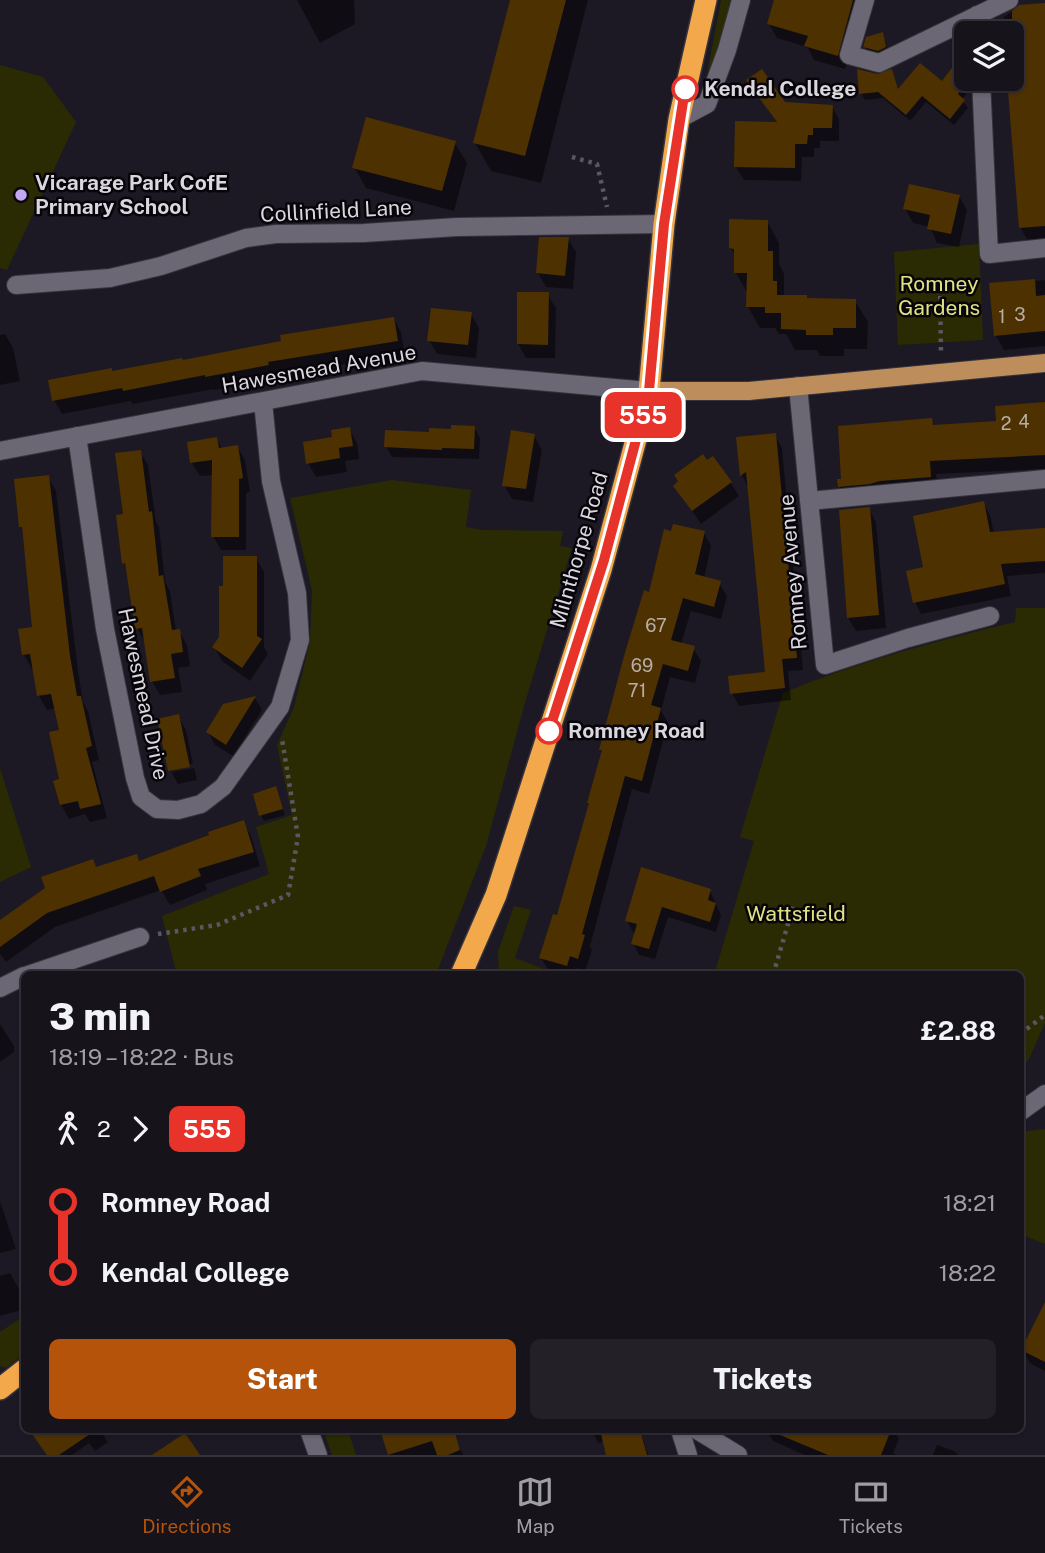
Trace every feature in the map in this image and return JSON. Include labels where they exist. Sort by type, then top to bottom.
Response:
[{"type":"highway","name":"Milnthorpe Road","points":[[463,971],[496,895],[590,603],[649,391],[664,224],[679,119],[706,0]]},
{"type":"highway","points":[[0,1388],[21,1372]]},
{"type":"main road","points":[[649,391],[724,392],[1045,363]]},
{"type":"street","points":[[679,119],[708,104],[741,0]]},
{"type":"street","points":[[865,0],[849,55],[879,63],[954,33]]},
{"type":"street","points":[[982,21],[1009,0]]},
{"type":"street","points":[[982,91],[989,254],[1045,248]]},
{"type":"street","name":"Collinfield Lane","points":[[16,285],[110,278],[161,266],[246,238],[276,234],[364,233],[457,227],[664,224]]},
{"type":"street","name":"Hawesmead Avenue","points":[[0,451],[422,371],[649,391]]},
{"type":"street","name":"Romney Avenue","points":[[798,386],[825,666],[908,638],[990,616]]},
{"type":"street","name":"Hawesmead Drive","points":[[77,436],[105,629],[135,778],[141,797],[157,809],[178,810],[201,804],[223,787],[281,707],[300,640],[297,593],[271,481],[263,402]]},
{"type":"street","points":[[809,502],[1045,479]]},
{"type":"street","points":[[38,971],[139,937]]},
{"type":"street","points":[[0,988],[21,978]]},
{"type":"street","points":[[1024,1109],[1045,1094]]},
{"type":"street","points":[[310,1433],[318,1455]]},
{"type":"street","points":[[681,1433],[688,1455]]},
{"type":"street","points":[[703,1433],[738,1455]]},
{"type":"path","points":[[572,157],[597,164],[611,225]]},
{"type":"path","points":[[940,279],[941,372]]},
{"type":"path","points":[[139,937],[217,925],[288,895],[298,836],[283,740],[270,722]]},
{"type":"path","points":[[774,971],[793,907]]},
{"type":"path","points":[[1024,1031],[1045,1015]]},
{"type":"green space","points":[[721,0],[732,0],[711,85],[708,69]]},
{"type":"green space","name":"Vicarage Park CofE Primary School","points":[[0,65],[43,77],[76,122],[7,270],[0,268]]},
{"type":"green space","name":"Romney Gardens","points":[[979,244],[983,340],[898,345],[894,252]]},
{"type":"green space","points":[[392,480],[471,490],[466,527],[482,530],[563,531],[560,546],[572,548],[526,699],[486,846],[437,971],[176,971],[162,916],[269,874],[256,827],[292,815],[277,745],[294,707],[310,642],[312,590],[290,498]]},
{"type":"green space","name":"Wattsfield","points":[[1016,608],[1045,608],[1045,1023],[1024,1065],[1024,971],[715,971],[754,841],[740,837],[783,693],[898,653],[1015,622]]},
{"type":"green space","points":[[0,768],[31,867],[0,882]]},
{"type":"green space","points":[[514,906],[531,910],[515,958],[549,971],[499,971],[498,952]]},
{"type":"green space","points":[[1045,1129],[1045,1244],[1024,1236],[1024,1132]]},
{"type":"green space","points":[[21,1318],[21,1356],[6,1368],[0,1366],[0,1332]]},
{"type":"green space","points":[[349,1433],[356,1455],[332,1455],[325,1435]]},
{"type":"building","points":[[510,0],[566,0],[525,156],[473,143]]},
{"type":"building","points":[[774,0],[853,0],[838,56],[804,46],[808,36],[767,24]]},
{"type":"building","points":[[1045,3],[1045,226],[1019,228],[1008,91],[1024,91],[1024,21],[1012,21],[1012,11],[1019,5]]},
{"type":"building","points":[[883,32],[886,47],[878,51],[863,47],[866,37]]},
{"type":"building","points":[[920,63],[942,81],[954,65],[954,91],[960,91],[958,94],[965,100],[950,119],[922,96],[906,115],[878,92],[859,94],[857,69],[877,74],[892,69],[898,89]]},
{"type":"building","points":[[762,69],[785,102],[833,105],[832,128],[813,128],[813,135],[808,135],[807,144],[795,144],[795,168],[734,167],[735,121],[777,122],[746,80]]},
{"type":"building","points":[[366,117],[456,141],[442,191],[352,168]]},
{"type":"building","points":[[909,184],[960,195],[951,234],[927,229],[930,215],[903,209]]},
{"type":"building","points":[[729,219],[768,220],[768,251],[773,251],[773,281],[777,281],[777,295],[856,299],[856,328],[833,328],[833,335],[806,335],[806,330],[781,329],[781,313],[765,313],[765,307],[746,307],[747,273],[734,273],[734,249],[729,248]]},
{"type":"building","points":[[539,237],[569,237],[565,276],[536,273]]},
{"type":"building","points":[[1035,279],[1036,296],[1045,295],[1045,331],[994,336],[989,283]]},
{"type":"building","points":[[517,292],[549,292],[548,345],[517,344]]},
{"type":"building","points":[[431,308],[472,312],[468,345],[427,341]]},
{"type":"building","points":[[394,317],[398,341],[268,362],[269,365],[205,377],[52,401],[48,380],[112,368],[112,371],[182,358],[183,360],[281,341],[280,335]]},
{"type":"building","points":[[1045,402],[1045,455],[930,461],[931,477],[838,487],[837,479],[841,479],[838,426],[932,418],[933,425],[996,421],[995,406]]},
{"type":"building","points":[[451,425],[475,426],[474,449],[384,447],[385,430],[429,432],[429,428],[451,429]]},
{"type":"building","points":[[350,427],[353,446],[339,448],[340,458],[306,464],[303,442],[332,437],[331,430]]},
{"type":"building","points":[[511,430],[535,434],[526,489],[502,486]]},
{"type":"building","points":[[776,433],[797,658],[782,659],[785,688],[730,694],[728,676],[765,672],[746,472],[740,476],[736,437]]},
{"type":"building","points":[[217,437],[219,448],[238,445],[243,478],[239,479],[239,537],[211,537],[212,460],[190,463],[187,442]]},
{"type":"building","points":[[141,450],[149,512],[152,511],[159,576],[163,575],[172,630],[180,629],[183,652],[171,654],[175,678],[150,682],[142,628],[135,629],[125,563],[122,564],[116,515],[123,514],[115,453]]},
{"type":"building","points":[[703,454],[707,460],[713,456],[732,482],[692,511],[673,486],[678,481],[674,475]]},
{"type":"building","points":[[49,475],[70,656],[77,696],[81,696],[92,746],[86,748],[101,804],[80,809],[78,801],[60,805],[53,781],[59,779],[49,732],[59,730],[51,694],[37,696],[30,654],[22,655],[18,629],[32,627],[22,527],[19,527],[14,479]]},
{"type":"building","points":[[984,501],[990,532],[1045,528],[1045,561],[1001,564],[1005,584],[913,603],[906,571],[923,567],[913,516]]},
{"type":"building","points":[[870,507],[879,615],[847,618],[839,510]]},
{"type":"building","points":[[673,524],[705,531],[695,574],[721,581],[714,607],[683,598],[671,640],[695,646],[688,671],[663,664],[651,705],[661,708],[642,781],[625,776],[582,934],[585,935],[578,959],[570,956],[567,966],[539,958],[553,914],[557,915],[589,803],[602,750],[599,750],[644,590],[649,592],[664,529],[671,531]]},
{"type":"building","points":[[223,556],[257,556],[257,636],[262,639],[242,668],[212,647],[219,637],[219,586],[223,586]]},
{"type":"building","points":[[256,696],[226,745],[206,732],[223,704]]},
{"type":"building","points":[[179,714],[190,767],[168,771],[157,719]]},
{"type":"building","points":[[276,786],[283,809],[259,816],[253,794]]},
{"type":"building","points":[[244,820],[254,852],[198,869],[201,876],[160,892],[154,876],[47,913],[0,947],[0,920],[45,888],[41,877],[93,859],[96,867],[137,854],[139,861]]},
{"type":"building","points":[[641,867],[711,889],[708,900],[716,903],[710,922],[662,907],[649,949],[631,944],[637,924],[625,921]]},
{"type":"building","points":[[1045,1302],[1045,1362],[1024,1352],[1024,1344]]},
{"type":"building","points":[[31,1433],[92,1433],[59,1455],[47,1455]]},
{"type":"building","points":[[185,1433],[200,1455],[152,1455]]},
{"type":"building","points":[[381,1433],[455,1433],[460,1450],[448,1455],[437,1455],[432,1441],[388,1455]]},
{"type":"building","points":[[601,1433],[641,1433],[647,1455],[606,1455]]},
{"type":"building","points":[[775,1433],[890,1433],[881,1455],[828,1455]]},
{"type":"bus line","name":"555","points":[[549,731],[604,560],[649,391],[664,224],[685,89]]},
{"type":"place","name":"Kendal College","points":[[685,89]]},
{"type":"place","name":"Vicarage Park CofE Primary School","points":[[21,195]]},
{"type":"place","name":"Romney Road","points":[[549,731]]}]
